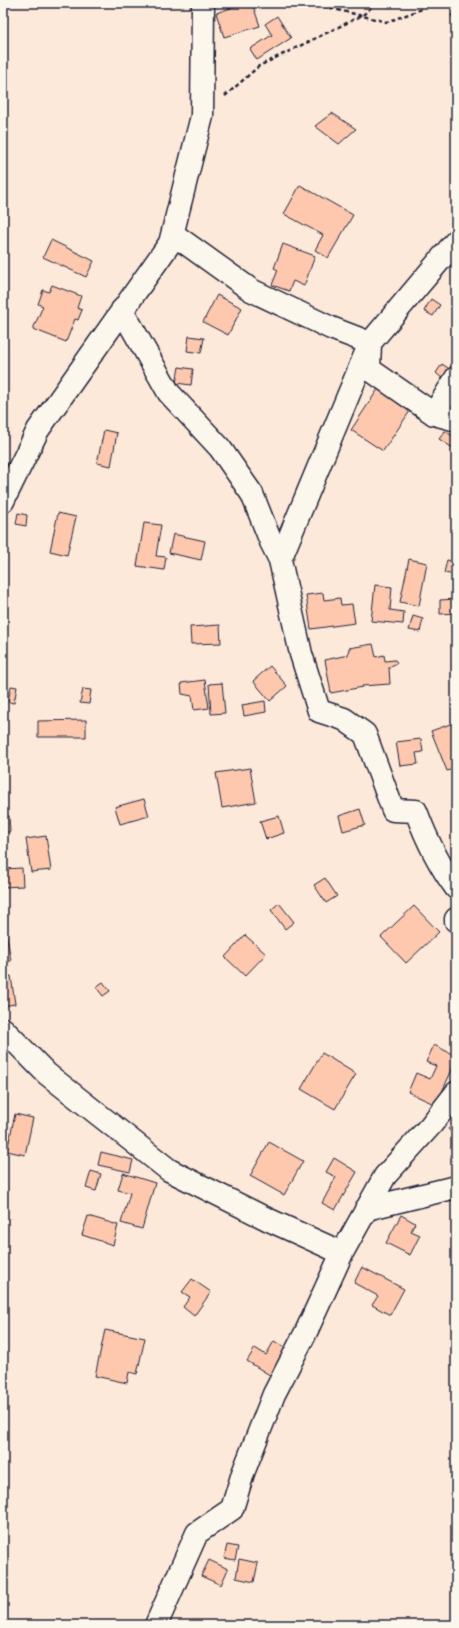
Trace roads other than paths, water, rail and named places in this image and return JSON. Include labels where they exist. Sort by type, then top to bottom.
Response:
[{"type":"street","points":[[3,501],[38,430],[170,243],[202,116],[203,3]]},
{"type":"street","points":[[173,234],[251,290],[331,328],[370,343]]},
{"type":"street","points":[[280,560],[370,343],[456,241]]},
{"type":"street","points":[[122,310],[169,393],[220,448],[252,494],[271,542],[280,560],[301,654],[319,711],[344,719],[365,734],[393,810],[416,810],[428,843],[448,878],[456,888]]},
{"type":"street","points":[[370,343],[369,369],[434,414],[456,420]]},
{"type":"street","points":[[434,414],[456,378]]},
{"type":"street","points":[[3,1030],[47,1074],[170,1170],[267,1219],[342,1252]]},
{"type":"street","points":[[156,1625],[197,1533],[232,1509],[243,1473],[274,1394],[306,1332],[342,1252],[366,1209],[385,1176],[431,1125],[456,1093]]},
{"type":"street","points":[[366,1209],[456,1187]]}]
